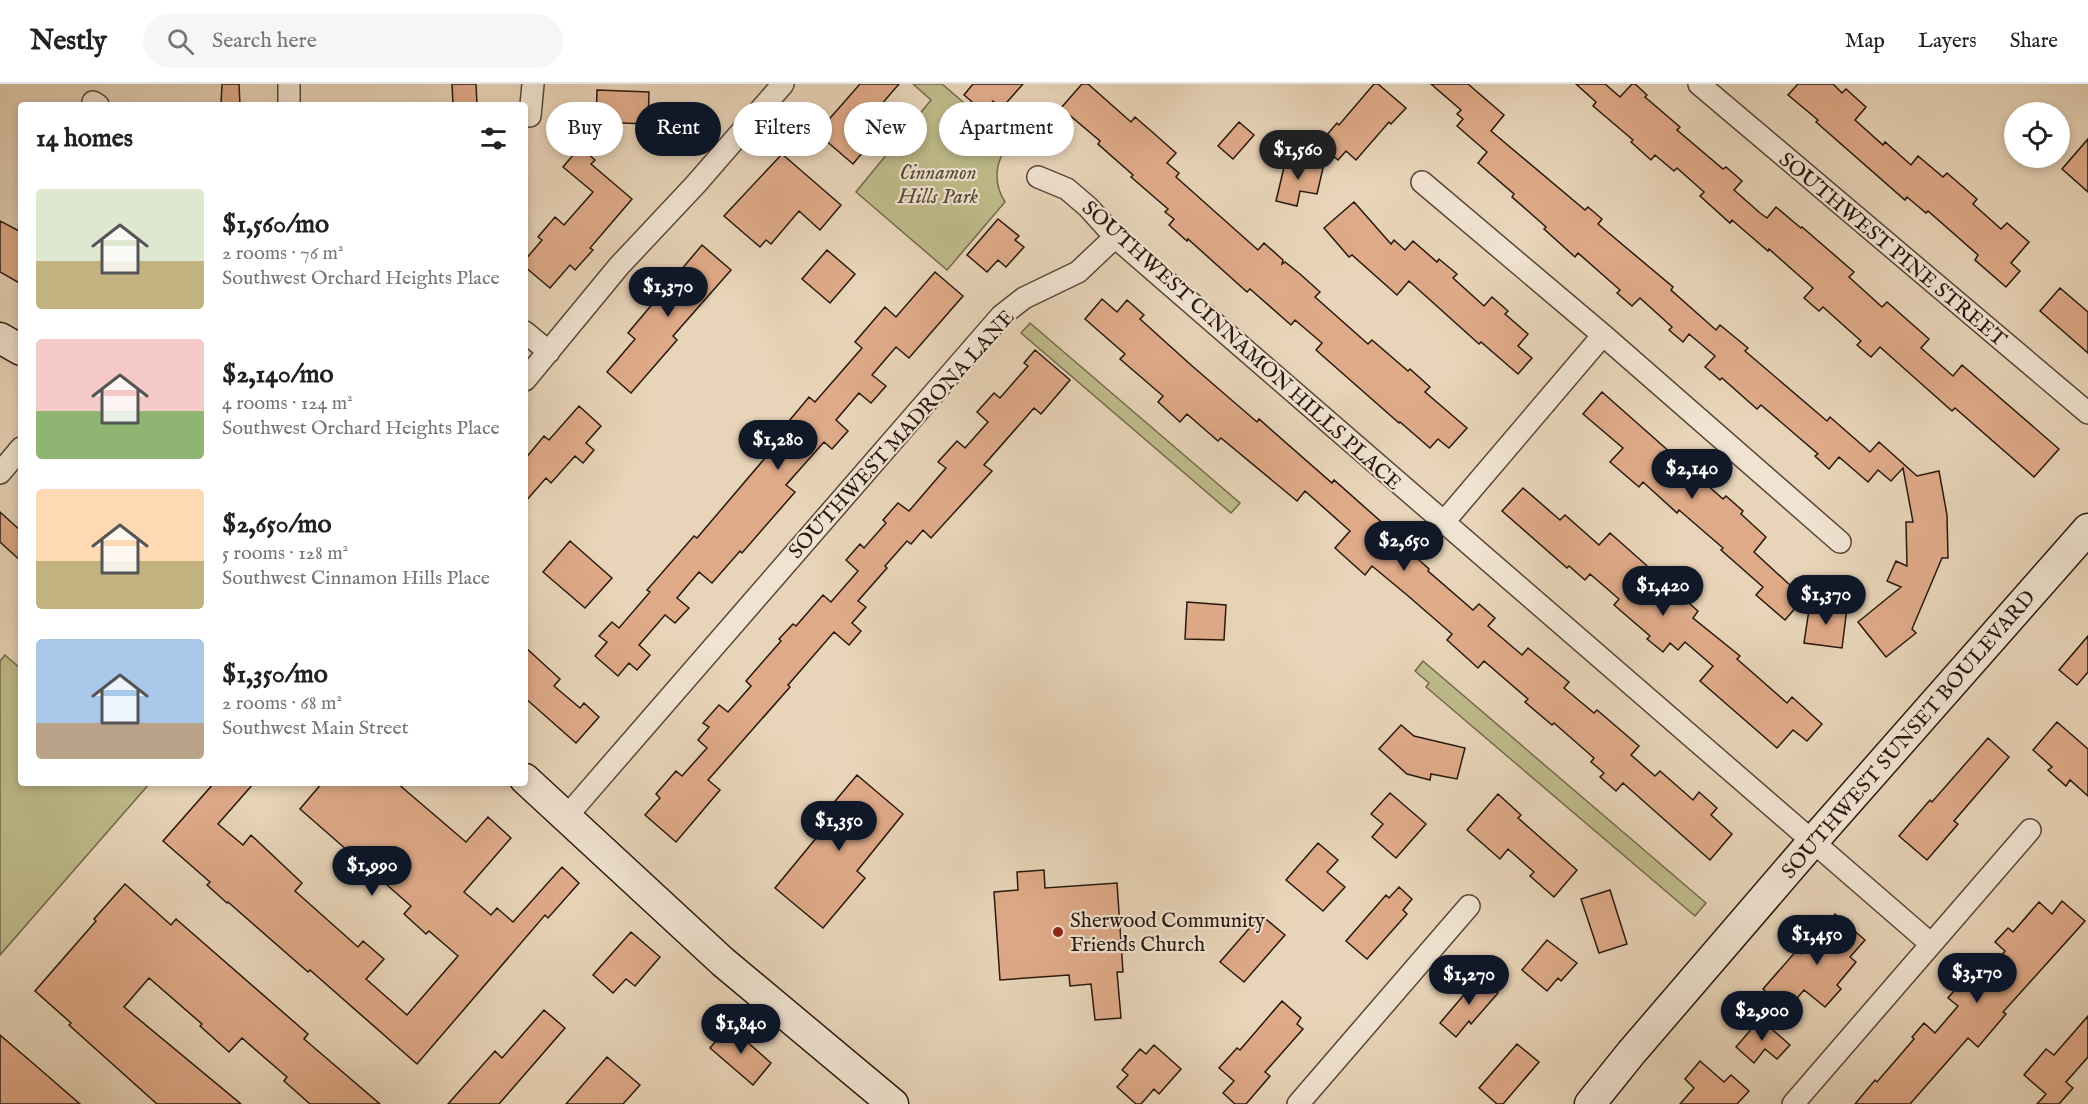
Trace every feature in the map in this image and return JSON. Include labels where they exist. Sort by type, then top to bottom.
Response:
[{"type":"main road","points":[[0,338],[18,348]]},
{"type":"main road","name":"SOUTHWEST SUNSET BOULEVARD","points":[[1590,1104],[1814,840],[2088,529]]},
{"type":"main road","points":[[528,782],[723,962],[893,1104]]},
{"type":"street","points":[[289,84],[290,102]]},
{"type":"street","points":[[530,116],[533,84]]},
{"type":"street","points":[[528,376],[592,296],[696,184],[783,84]]},
{"type":"street","name":"SOUTHWEST PINE STREET","points":[[1699,84],[2088,413]]},
{"type":"street","name":"SOUTHWEST CINNAMON HILLS PLACE","points":[[1038,177],[1067,189],[1088,207],[1115,237],[1443,523],[1814,840],[1931,944]]},
{"type":"street","points":[[1422,182],[1603,335],[1840,542]]},
{"type":"street","name":"SOUTHWEST MADRONA LANE","points":[[566,817],[1001,316],[1024,298],[1078,272],[1115,237]]},
{"type":"street","points":[[528,334],[549,352]]},
{"type":"street","points":[[1443,523],[1603,335]]},
{"type":"street","points":[[0,473],[18,452]]},
{"type":"street","points":[[1793,1104],[2030,830]]},
{"type":"street","points":[[1298,1104],[1469,906]]},
{"type":"green space","name":"Cinnamon Hills Park","points":[[913,84],[942,84],[963,102],[939,102],[939,156],[1002,156],[998,164],[997,179],[1005,202],[947,270],[856,192],[885,156],[927,156],[927,105],[931,100]]},
{"type":"green space","points":[[1030,323],[1240,503],[1231,513],[1021,333]]},
{"type":"green space","points":[[5,655],[18,666],[18,786],[147,786],[0,955],[0,661]]},
{"type":"green space","points":[[1423,661],[1706,903],[1695,916],[1426,687],[1429,683],[1415,671]]},
{"type":"building","points":[[222,84],[239,84],[240,102],[221,102]]},
{"type":"building","points":[[452,84],[476,84],[477,102],[453,102]]},
{"type":"building","points":[[860,84],[899,84],[883,102],[844,102]]},
{"type":"building","points":[[973,84],[1023,84],[1007,102],[972,102],[964,95]]},
{"type":"building","points":[[1082,84],[1088,84],[1131,122],[1135,117],[1176,153],[1167,163],[1179,173],[1176,177],[1258,250],[1264,243],[1283,260],[1282,264],[1285,262],[1300,274],[1320,292],[1315,297],[1368,344],[1372,340],[1408,371],[1410,369],[1430,387],[1425,392],[1467,428],[1449,448],[1438,439],[1430,448],[1399,423],[1316,350],[1322,343],[1295,320],[1291,325],[1250,289],[1247,292],[1169,225],[1174,219],[1165,212],[1168,209],[1131,177],[1133,175],[1098,144],[1100,141],[1074,119],[1074,102],[1066,102]]},
{"type":"building","points":[[1374,84],[1378,84],[1406,108],[1391,124],[1389,122],[1356,160],[1346,151],[1338,160],[1319,144],[1337,123],[1339,125]]},
{"type":"building","points":[[1431,84],[1468,84],[1504,115],[1491,131],[1585,210],[1588,207],[1602,219],[1598,224],[1673,287],[1671,290],[1716,330],[1720,325],[1748,348],[1745,351],[1827,421],[1830,417],[1870,452],[1879,442],[1917,476],[1939,471],[1947,515],[1948,558],[1942,558],[1912,629],[1916,633],[1886,657],[1858,622],[1901,587],[1887,581],[1896,561],[1907,566],[1906,522],[1913,522],[1903,468],[1891,481],[1878,470],[1868,482],[1839,457],[1829,469],[1815,456],[1818,454],[1761,405],[1757,409],[1722,378],[1720,380],[1705,367],[1715,356],[1689,334],[1683,342],[1669,330],[1672,327],[1640,298],[1632,306],[1617,293],[1620,290],[1578,253],[1575,257],[1544,229],[1546,227],[1512,197],[1514,194],[1478,163],[1487,152],[1457,126],[1463,119],[1457,114],[1461,110]]},
{"type":"building","points":[[1576,84],[1605,84],[1620,97],[1632,84],[1635,84],[1647,95],[1645,97],[1680,127],[1677,130],[1723,169],[1726,167],[1742,181],[1734,190],[1760,213],[1767,218],[1776,207],[1802,227],[1854,272],[1849,277],[1882,307],[1887,302],[1929,339],[1921,348],[1953,376],[1962,365],[2059,449],[2034,477],[1955,408],[1952,411],[1880,347],[1871,357],[1857,345],[1861,341],[1823,307],[1819,311],[1804,298],[1813,288],[1732,220],[1730,223],[1700,196],[1704,192],[1677,168],[1674,171],[1655,155],[1651,160],[1631,142],[1633,140],[1593,106],[1596,102]]},
{"type":"building","points":[[1798,84],[1833,84],[1842,93],[1846,89],[1866,107],[1855,120],[1883,145],[1885,142],[1911,165],[1918,156],[1943,177],[1947,173],[1977,199],[1973,204],[2001,229],[2007,223],[2029,242],[2011,263],[2020,271],[2006,287],[1975,260],[1978,255],[1928,211],[1926,213],[1907,197],[1905,200],[1788,95]]},
{"type":"building","points":[[597,90],[649,92],[649,102],[635,102],[635,124],[623,123],[623,102],[597,102]]},
{"type":"building","points":[[844,102],[844,156],[860,156],[853,164],[832,146],[832,116]]},
{"type":"building","points":[[1239,122],[1254,135],[1233,159],[1218,146]]},
{"type":"building","points":[[2088,139],[2088,192],[2062,169],[2070,168],[2070,160]]},
{"type":"building","points":[[572,156],[590,156],[595,160],[591,164],[632,199],[590,248],[593,250],[575,270],[570,265],[550,288],[528,270],[528,256],[542,240],[538,237],[555,217],[564,225],[593,192],[563,167]]},
{"type":"building","points":[[780,156],[784,156],[841,205],[820,230],[799,211],[771,244],[766,240],[760,247],[724,216]]},
{"type":"building","points":[[1286,159],[1323,168],[1317,194],[1300,191],[1297,206],[1276,201]]},
{"type":"building","points":[[1354,202],[1391,244],[1394,240],[1405,250],[1413,241],[1437,262],[1439,259],[1457,274],[1453,278],[1484,306],[1492,297],[1508,311],[1505,314],[1528,334],[1518,346],[1532,358],[1518,374],[1481,342],[1479,344],[1409,281],[1397,295],[1352,255],[1349,257],[1324,228]]},
{"type":"building","points":[[998,219],[1019,236],[1015,240],[1024,247],[1006,267],[998,260],[987,272],[967,255]]},
{"type":"building","points":[[0,221],[18,230],[18,282],[0,272]]},
{"type":"building","points":[[702,245],[731,270],[673,336],[677,340],[631,393],[607,372],[635,339],[628,333]]},
{"type":"building","points":[[827,250],[855,274],[830,303],[802,279]]},
{"type":"building","points":[[935,272],[963,296],[909,358],[896,347],[872,375],[886,386],[871,403],[859,393],[836,420],[848,431],[832,449],[824,442],[786,485],[795,492],[742,553],[740,551],[712,583],[699,572],[677,598],[689,608],[675,623],[665,615],[639,645],[650,655],[637,670],[629,663],[618,676],[595,656],[607,642],[599,636],[612,622],[619,628],[650,592],[647,590],[694,536],[697,538],[788,431],[784,427],[809,397],[815,402],[862,348],[855,342],[885,307],[896,317]]},
{"type":"building","points":[[2060,288],[2088,312],[2088,353],[2040,311]]},
{"type":"building","points":[[1102,299],[1117,312],[1127,300],[1144,315],[1140,319],[1191,365],[1257,422],[1259,419],[1332,483],[1334,480],[1421,557],[1419,560],[1429,569],[1428,571],[1473,610],[1479,604],[1495,618],[1488,626],[1522,655],[1528,648],[1569,682],[1564,688],[1594,713],[1597,710],[1639,746],[1631,755],[1655,776],[1660,771],[1693,800],[1699,792],[1717,808],[1711,815],[1732,834],[1710,860],[1623,783],[1616,791],[1600,777],[1604,773],[1591,762],[1594,758],[1554,723],[1552,725],[1525,702],[1528,699],[1484,661],[1478,668],[1447,640],[1452,634],[1407,595],[1372,566],[1365,575],[1335,548],[1350,531],[1305,491],[1297,501],[1221,438],[1218,441],[1187,414],[1180,422],[1158,402],[1163,396],[1120,359],[1125,354],[1085,319]]},
{"type":"building","points":[[1035,350],[1070,380],[1041,414],[1034,408],[984,465],[992,471],[931,538],[923,530],[911,544],[907,541],[885,566],[887,568],[858,601],[866,607],[852,623],[861,631],[849,645],[834,632],[788,685],[790,687],[708,780],[720,790],[676,842],[645,815],[660,798],[656,794],[676,771],[682,776],[707,748],[698,740],[709,727],[703,723],[719,705],[728,712],[751,686],[746,681],[781,641],[779,639],[793,624],[796,626],[823,595],[831,602],[858,571],[846,560],[860,544],[864,548],[886,523],[883,520],[898,503],[909,511],[946,468],[938,462],[957,441],[965,448],[988,422],[977,412],[994,393],[1000,398],[1028,366],[1024,363]]},
{"type":"building","points":[[1602,392],[1723,499],[1726,496],[1743,511],[1741,514],[1766,537],[1754,552],[1804,598],[1785,620],[1756,595],[1763,587],[1721,550],[1723,548],[1679,510],[1677,513],[1643,482],[1639,487],[1610,462],[1623,448],[1583,414]]},
{"type":"building","points":[[579,406],[601,426],[586,443],[594,450],[583,463],[575,456],[551,483],[546,478],[528,499],[528,455],[544,436],[549,440]]},
{"type":"building","points":[[1523,488],[1560,520],[1565,515],[1599,545],[1610,533],[1698,611],[1693,618],[1740,656],[1737,659],[1787,703],[1792,697],[1822,724],[1807,741],[1793,730],[1777,748],[1700,681],[1713,666],[1685,642],[1678,650],[1670,643],[1663,652],[1647,639],[1650,636],[1614,605],[1619,599],[1590,574],[1585,580],[1569,566],[1567,568],[1502,511]]},
{"type":"building","points":[[0,512],[18,528],[18,558],[0,542]]},
{"type":"building","points":[[570,541],[612,578],[585,608],[543,572]]},
{"type":"building","points":[[1187,602],[1226,605],[1224,640],[1185,639]]},
{"type":"building","points":[[1810,603],[1847,608],[1842,648],[1804,643]]},
{"type":"building","points":[[2088,636],[2088,672],[2077,685],[2059,670]]},
{"type":"building","points":[[528,650],[560,679],[554,686],[580,708],[584,703],[599,717],[576,743],[528,701]]},
{"type":"building","points":[[2057,722],[2088,749],[2088,796],[2070,780],[2066,786],[2048,770],[2052,767],[2033,750]]},
{"type":"building","points":[[1401,725],[1414,736],[1465,748],[1457,779],[1431,774],[1430,780],[1407,774],[1379,749]]},
{"type":"building","points":[[1988,738],[2009,757],[1954,821],[1958,824],[1927,860],[1899,836]]},
{"type":"building","points":[[857,775],[903,814],[857,871],[865,878],[823,928],[775,888],[822,831],[815,825]]},
{"type":"building","points":[[211,786],[251,786],[218,824],[243,845],[251,835],[302,883],[295,891],[358,947],[363,941],[384,959],[366,979],[407,1015],[458,956],[429,931],[426,934],[404,914],[411,906],[300,809],[319,786],[401,786],[466,842],[488,817],[511,838],[464,892],[491,915],[497,908],[513,922],[562,867],[579,883],[548,918],[545,915],[417,1064],[310,970],[308,972],[227,903],[207,885],[210,882],[163,841]]},
{"type":"building","points":[[1390,793],[1426,824],[1396,858],[1372,837],[1383,824],[1371,814]]},
{"type":"building","points":[[1498,794],[1521,815],[1518,818],[1577,870],[1554,897],[1530,876],[1534,872],[1508,849],[1500,859],[1467,830]]},
{"type":"building","points":[[1318,843],[1338,860],[1327,872],[1345,887],[1323,911],[1286,880]]},
{"type":"building","name":"Sherwood Community Friends Church","points":[[1044,870],[1045,888],[1117,883],[1123,972],[1117,972],[1121,1018],[1095,1020],[1091,984],[1070,986],[1069,975],[1000,980],[994,892],[1018,890],[1017,872]]},
{"type":"building","points":[[125,884],[171,925],[176,919],[308,1034],[304,1039],[380,1104],[310,1104],[284,1081],[287,1077],[242,1038],[229,1052],[200,1026],[202,1024],[149,978],[124,1007],[241,1104],[157,1104],[69,1025],[71,1023],[35,991]]},
{"type":"building","points":[[1399,887],[1412,899],[1403,910],[1407,914],[1367,959],[1346,941],[1386,895],[1389,898]]},
{"type":"building","points":[[1610,890],[1627,944],[1599,953],[1581,899]]},
{"type":"building","points":[[2062,901],[2085,921],[2003,1012],[2006,1014],[1978,1047],[1968,1038],[1910,1104],[1855,1104],[1914,1039],[1912,1037],[1924,1023],[1935,1033],[1958,1006],[1948,998],[1964,979],[1974,987],[2005,951],[1995,942],[2008,928],[2013,932],[2039,902],[2052,914]]},
{"type":"building","points":[[1835,914],[1865,940],[1850,957],[1856,962],[1837,985],[1841,989],[1825,1007],[1804,990],[1787,1010],[1763,989],[1797,950],[1801,954]]},
{"type":"building","points":[[1261,915],[1285,935],[1244,982],[1220,962]]},
{"type":"building","points":[[631,932],[660,957],[635,986],[626,979],[613,993],[593,975]]},
{"type":"building","points":[[1547,940],[1577,963],[1561,981],[1558,978],[1547,991],[1522,970]]},
{"type":"building","points":[[1477,975],[1498,993],[1471,1024],[1469,1021],[1456,1037],[1440,1023],[1468,990],[1466,988]]},
{"type":"building","points":[[1282,1001],[1301,1018],[1297,1024],[1303,1029],[1265,1072],[1270,1076],[1246,1104],[1235,1104],[1223,1093],[1234,1081],[1219,1068],[1237,1048],[1240,1050]]},
{"type":"building","points":[[544,1010],[565,1028],[499,1104],[448,1104],[495,1051],[502,1058]]},
{"type":"building","points":[[2088,1016],[2088,1057],[2066,1082],[2073,1088],[2059,1104],[2037,1104],[2046,1094],[2024,1075],[2046,1049],[2054,1055]]},
{"type":"building","points":[[1760,1019],[1790,1045],[1777,1059],[1765,1049],[1754,1063],[1736,1047]]},
{"type":"building","points":[[729,1026],[771,1063],[753,1085],[710,1048]]},
{"type":"building","points":[[0,1035],[35,1065],[80,1104],[0,1104]]},
{"type":"building","points":[[1517,1044],[1539,1062],[1503,1104],[1497,1104],[1479,1088]]},
{"type":"building","points":[[1154,1045],[1181,1069],[1159,1094],[1154,1089],[1141,1104],[1136,1104],[1117,1087],[1128,1075],[1122,1070],[1140,1049],[1146,1054]]},
{"type":"building","points":[[607,1057],[640,1085],[623,1104],[566,1104]]},
{"type":"building","points":[[1700,1061],[1724,1082],[1731,1075],[1749,1091],[1737,1104],[1680,1104],[1694,1088],[1685,1079]]},
{"type":"place","name":"Sherwood Community Friends Church","points":[[1058,932]]}]
